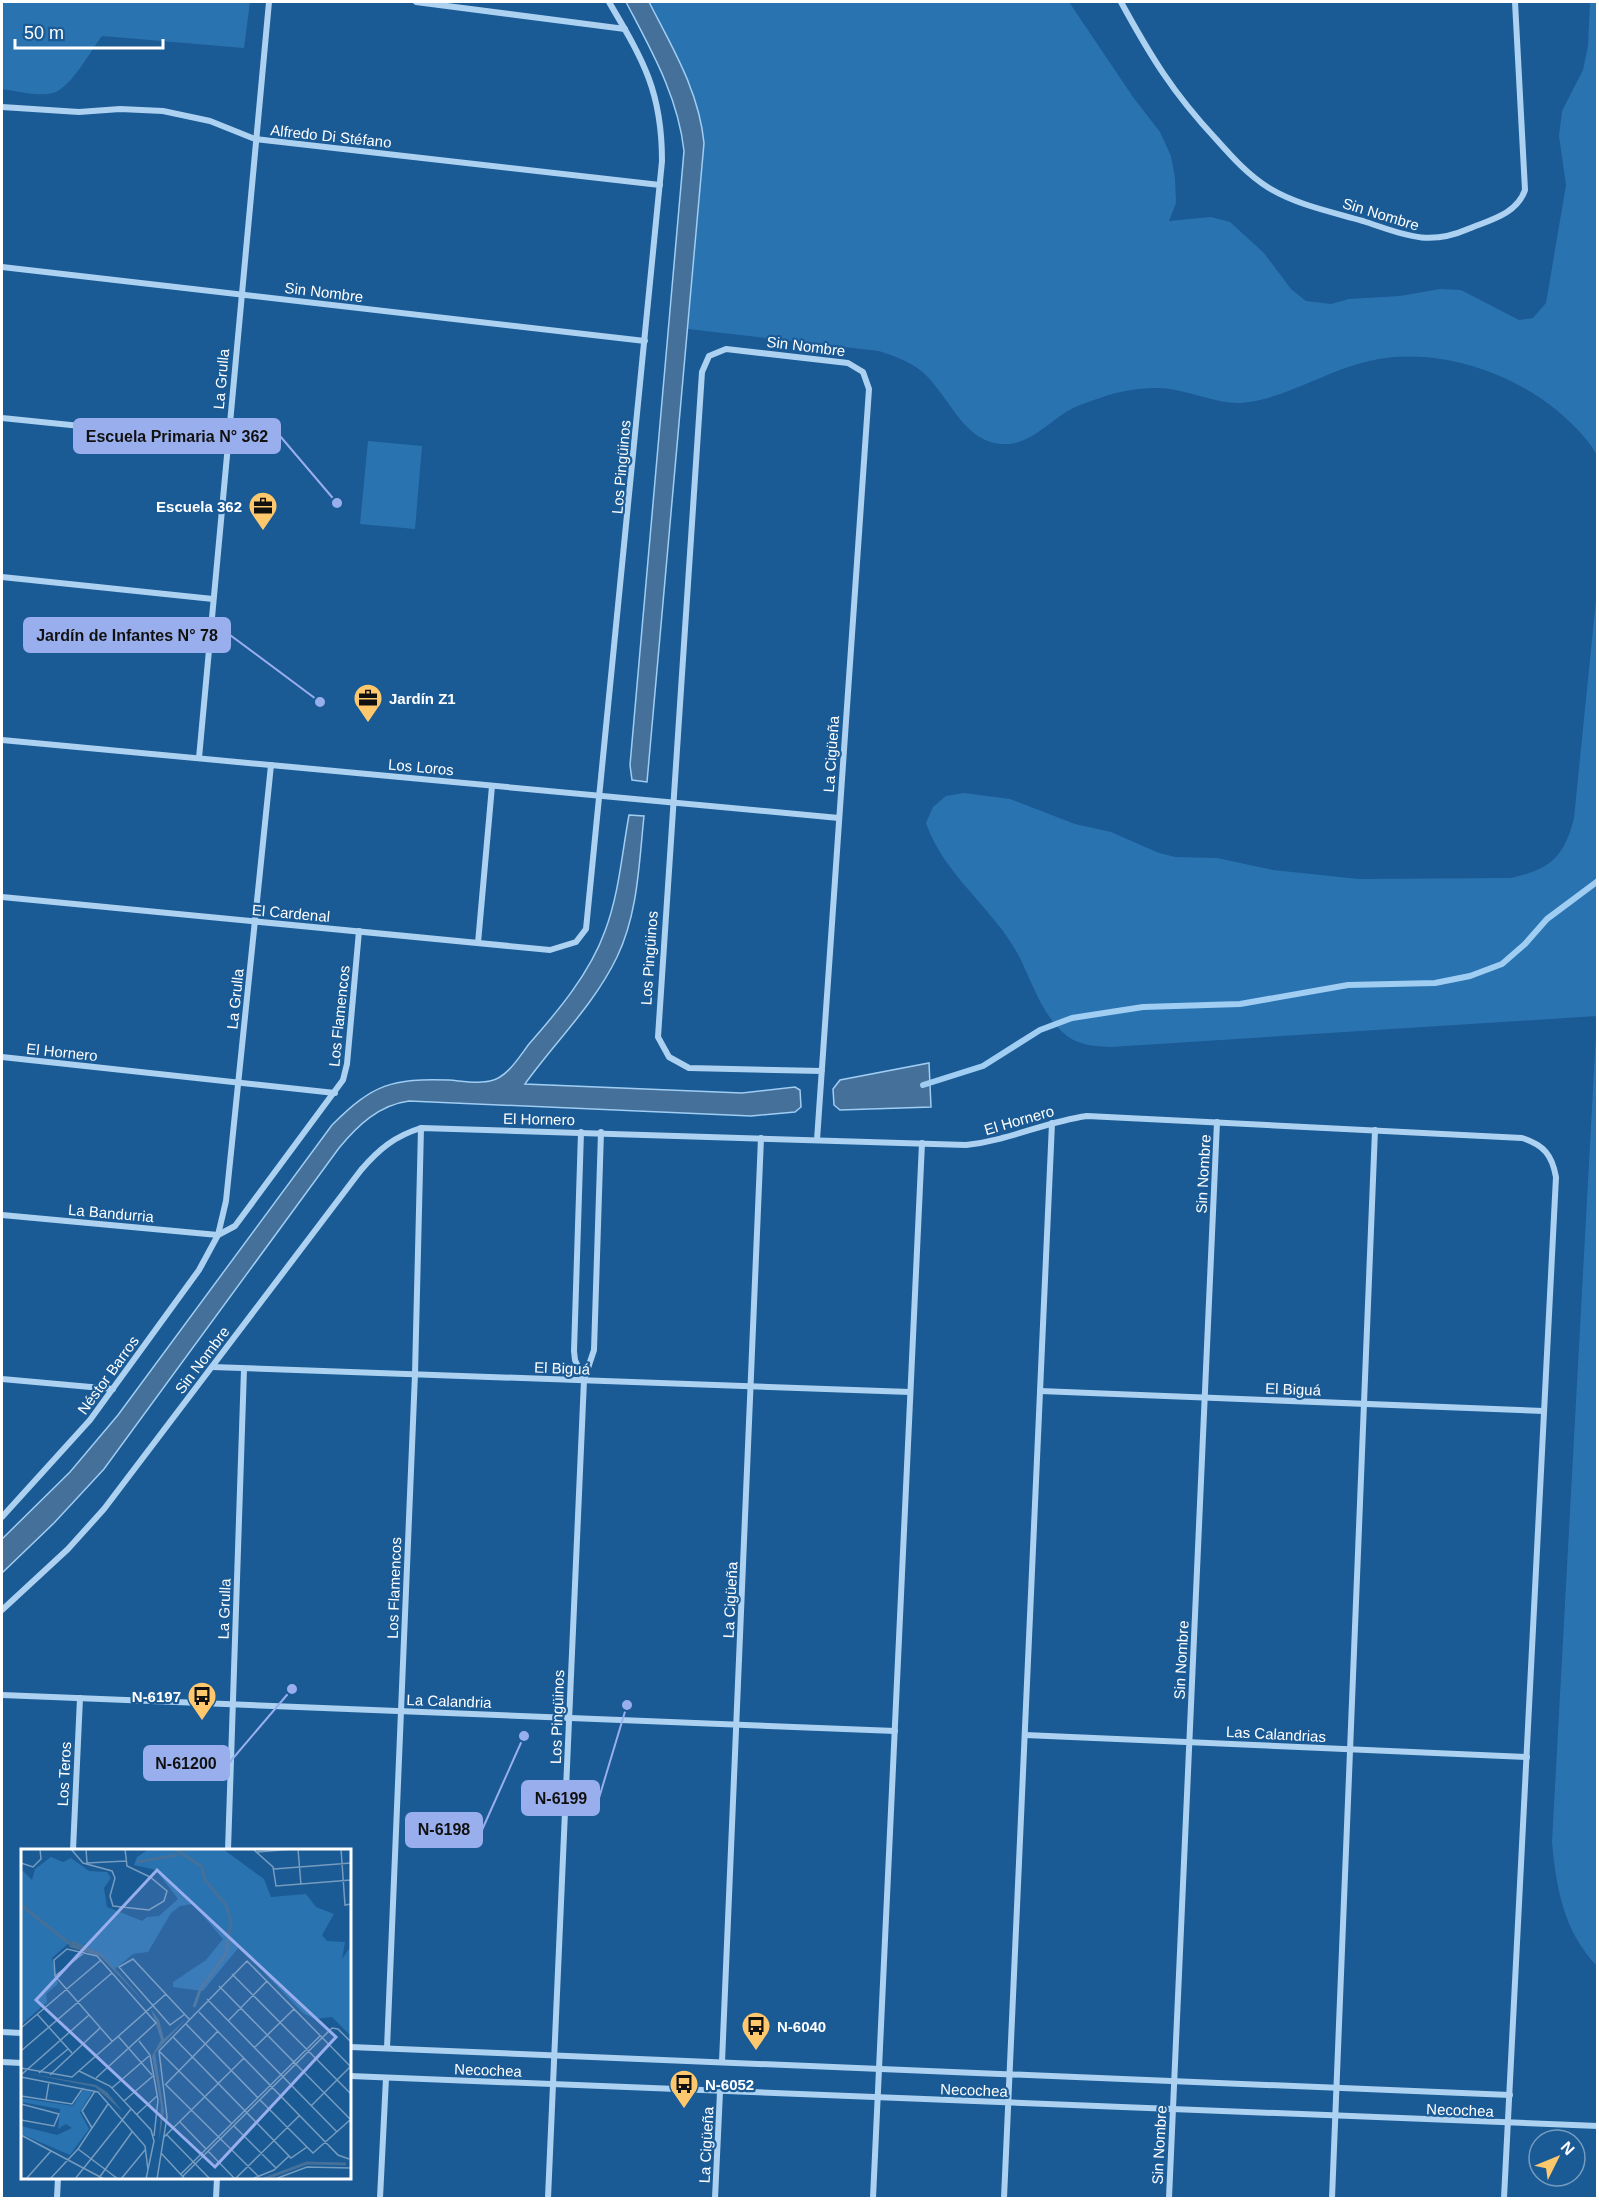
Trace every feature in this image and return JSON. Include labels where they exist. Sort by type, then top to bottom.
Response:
[{"type":"street","name":"La Grulla","points":[[199,758],[269,2]]},
{"type":"street","points":[[416,2],[625,29]]},
{"type":"street","name":"Los Pingüinos","points":[[576,942],[589,921],[662,152],[660,111],[654,87],[609,2]]},
{"type":"street","name":"Sin Nombre","points":[[1121,2],[1171,87],[1234,159],[1256,179],[1296,200],[1411,237],[1435,239],[1458,234],[1504,214],[1518,203],[1525,190],[1515,2]]},
{"type":"street","name":"Alfredo Di Stéfano","points":[[2,107],[79,112],[120,109],[163,111],[210,121],[255,140],[660,185]]},
{"type":"street","name":"Sin Nombre","points":[[2,267],[645,341]]},
{"type":"street","name":"Sin Nombre","points":[[709,356],[726,349],[848,363],[863,372]]},
{"type":"street","name":"Los Pingüinos","points":[[709,356],[702,372],[657,1028],[662,1048],[669,1057],[679,1064],[700,1071],[822,1071]]},
{"type":"street","name":"La Cigüeña","points":[[817,1140],[869,388],[863,372]]},
{"type":"street","points":[[2,418],[228,441]]},
{"type":"street","points":[[2,577],[213,599]]},
{"type":"street","name":"Los Loros","points":[[2,740],[839,818]]},
{"type":"street","name":"La Grulla","points":[[218,1235],[226,1200],[271,765]]},
{"type":"street","points":[[478,943],[492,786]]},
{"type":"street","name":"El Cardenal","points":[[2,897],[550,950],[576,942]]},
{"type":"street","name":"Los Flamencos","points":[[218,1235],[230,1230],[239,1222],[343,1080],[348,1064],[358,931]]},
{"type":"street","name":"El Hornero","points":[[2,1057],[335,1093]]},
{"type":"street","name":"El Hornero","points":[[421,1128],[966,1145],[991,1142],[1052,1123],[1087,1116],[1522,1138],[1535,1142],[1548,1151],[1554,1162],[1556,1177],[1544,1411]]},
{"type":"street","name":"Sin Nombre","points":[[1169,2199],[1217,1122]]},
{"type":"street","points":[[1004,2199],[1052,1123]]},
{"type":"street","name":"Sin Nombre","points":[[2,1610],[68,1549],[104,1509],[374,1155],[404,1133],[421,1128]]},
{"type":"street","name":"Los Flamencos","points":[[387,2048],[415,1374],[421,1128]]},
{"type":"street","points":[[1332,2199],[1375,1130]]},
{"type":"street","name":"Los Pingüinos","points":[[581,1132],[574,1351],[584,1380]]},
{"type":"street","name":"Los Pingüinos","points":[[548,2199],[584,1380],[594,1350],[602,1132]]},
{"type":"street","name":"La Cigüeña","points":[[722,2062],[761,1138]]},
{"type":"street","points":[[873,2199],[922,1143]]},
{"type":"street","name":"La Bandurria","points":[[2,1215],[218,1235]]},
{"type":"street","name":"Néstor Barros","points":[[2,1517],[65,1450],[113,1389],[199,1270],[218,1235]]},
{"type":"street","name":"El Biguá","points":[[212,1367],[910,1392]]},
{"type":"street","name":"La Grulla","points":[[228,1849],[244,1369]]},
{"type":"street","points":[[2,1379],[113,1389]]},
{"type":"street","name":"El Biguá","points":[[1040,1390],[1544,1411]]},
{"type":"street","points":[[1504,2199],[1544,1411]]},
{"type":"street","name":"La Calandria","points":[[2,1695],[895,1731]]},
{"type":"street","name":"Los Teros","points":[[73,1849],[80,1698]]},
{"type":"street","name":"Las Calandrias","points":[[1025,1735],[1527,1757]]},
{"type":"street","points":[[2,2032],[21,2033]]},
{"type":"street","name":"Necochea","points":[[351,2047],[1510,2095]]},
{"type":"street","points":[[2,2062],[21,2063]]},
{"type":"street","name":"Necochea","points":[[351,2076],[1598,2126]]},
{"type":"street","points":[[381,2199],[386,2078]]},
{"type":"street","name":"La Cigüeña","points":[[716,2199],[720,2092]]},
{"type":"street","points":[[57,2199],[58,2179]]},
{"type":"street","points":[[216,2199],[217,2179]]},
{"type":"shaded area","points":[[2,2],[250,2],[244,48],[102,36],[67,84],[53,93],[41,94],[2,89]]},
{"type":"shaded area","points":[[626,2],[649,2],[690,87],[697,105],[704,143],[647,782],[632,780],[630,765],[684,151],[670,92]]},
{"type":"shaded area","points":[[649,2],[1069,2],[1133,97],[1160,132],[1171,156],[1176,203],[1169,221],[1211,217],[1230,222],[1264,253],[1291,289],[1306,301],[1331,304],[1349,299],[1400,296],[1440,289],[1461,290],[1519,320],[1533,318],[1546,303],[1566,185],[1559,136],[1562,111],[1583,70],[1588,46],[1590,2],[1597,2],[1597,456],[1576,428],[1556,409],[1533,393],[1508,379],[1453,361],[1424,357],[1396,357],[1369,361],[1337,371],[1290,391],[1241,403],[1223,402],[1170,389],[1145,388],[1127,391],[1076,407],[1031,437],[1012,444],[1002,444],[976,435],[956,414],[930,379],[906,361],[890,355],[879,351],[688,329],[704,143],[692,88]]},
{"type":"shaded area","points":[[368,441],[422,446],[415,529],[360,524]]},
{"type":"shaded area","points":[[1597,590],[1597,1016],[1111,1047],[1083,1044],[1067,1036],[1051,1020],[1010,940],[945,860],[926,823],[933,807],[946,796],[964,793],[1010,799],[1075,824],[1111,832],[1159,853],[1175,857],[1217,858],[1273,870],[1359,879],[1511,878],[1536,870],[1553,860],[1560,852],[1574,818]]},
{"type":"shaded area","points":[[629,815],[644,816],[636,888],[624,941],[608,975],[597,991],[525,1084],[742,1093],[795,1087],[800,1090],[801,1107],[795,1112],[751,1116],[409,1101],[388,1107],[370,1117],[339,1148],[104,1469],[54,1523],[2,1573],[2,1539],[70,1472],[118,1415],[332,1125],[346,1111],[372,1092],[385,1086],[412,1080],[485,1082],[502,1076],[512,1066],[572,991],[599,947],[614,903]]},
{"type":"shaded area","points":[[1597,1016],[1597,1966],[1586,1953],[1569,1924],[1559,1892],[1552,1842]]},
{"type":"shaded area","points":[[929,1063],[931,1107],[840,1110],[834,1105],[833,1089],[840,1080]]},
{"type":"waterway","points":[[923,1085],[983,1066],[1040,1030],[1072,1018],[1143,1007],[1240,1004],[1348,985],[1435,983],[1470,976],[1502,964],[1525,944],[1547,919],[1598,881]]},
{"type":"place","name":"Escuela Primaria N° 362","points":[[337,503]]},
{"type":"place","name":"Escuela 362","points":[[263,532]]},
{"type":"place","name":"Jardín de Infantes N° 78","points":[[320,702]]},
{"type":"place","name":"Jardín Z1","points":[[368,724]]},
{"type":"place","name":"N-61200","points":[[292,1689]]},
{"type":"place","name":"N-6199","points":[[627,1705]]},
{"type":"place","name":"N-6197","points":[[202,1722]]},
{"type":"place","name":"N-6198","points":[[524,1736]]},
{"type":"place","name":"N-6040","points":[[756,2052]]},
{"type":"place","name":"N-6052","points":[[684,2110]]}]
